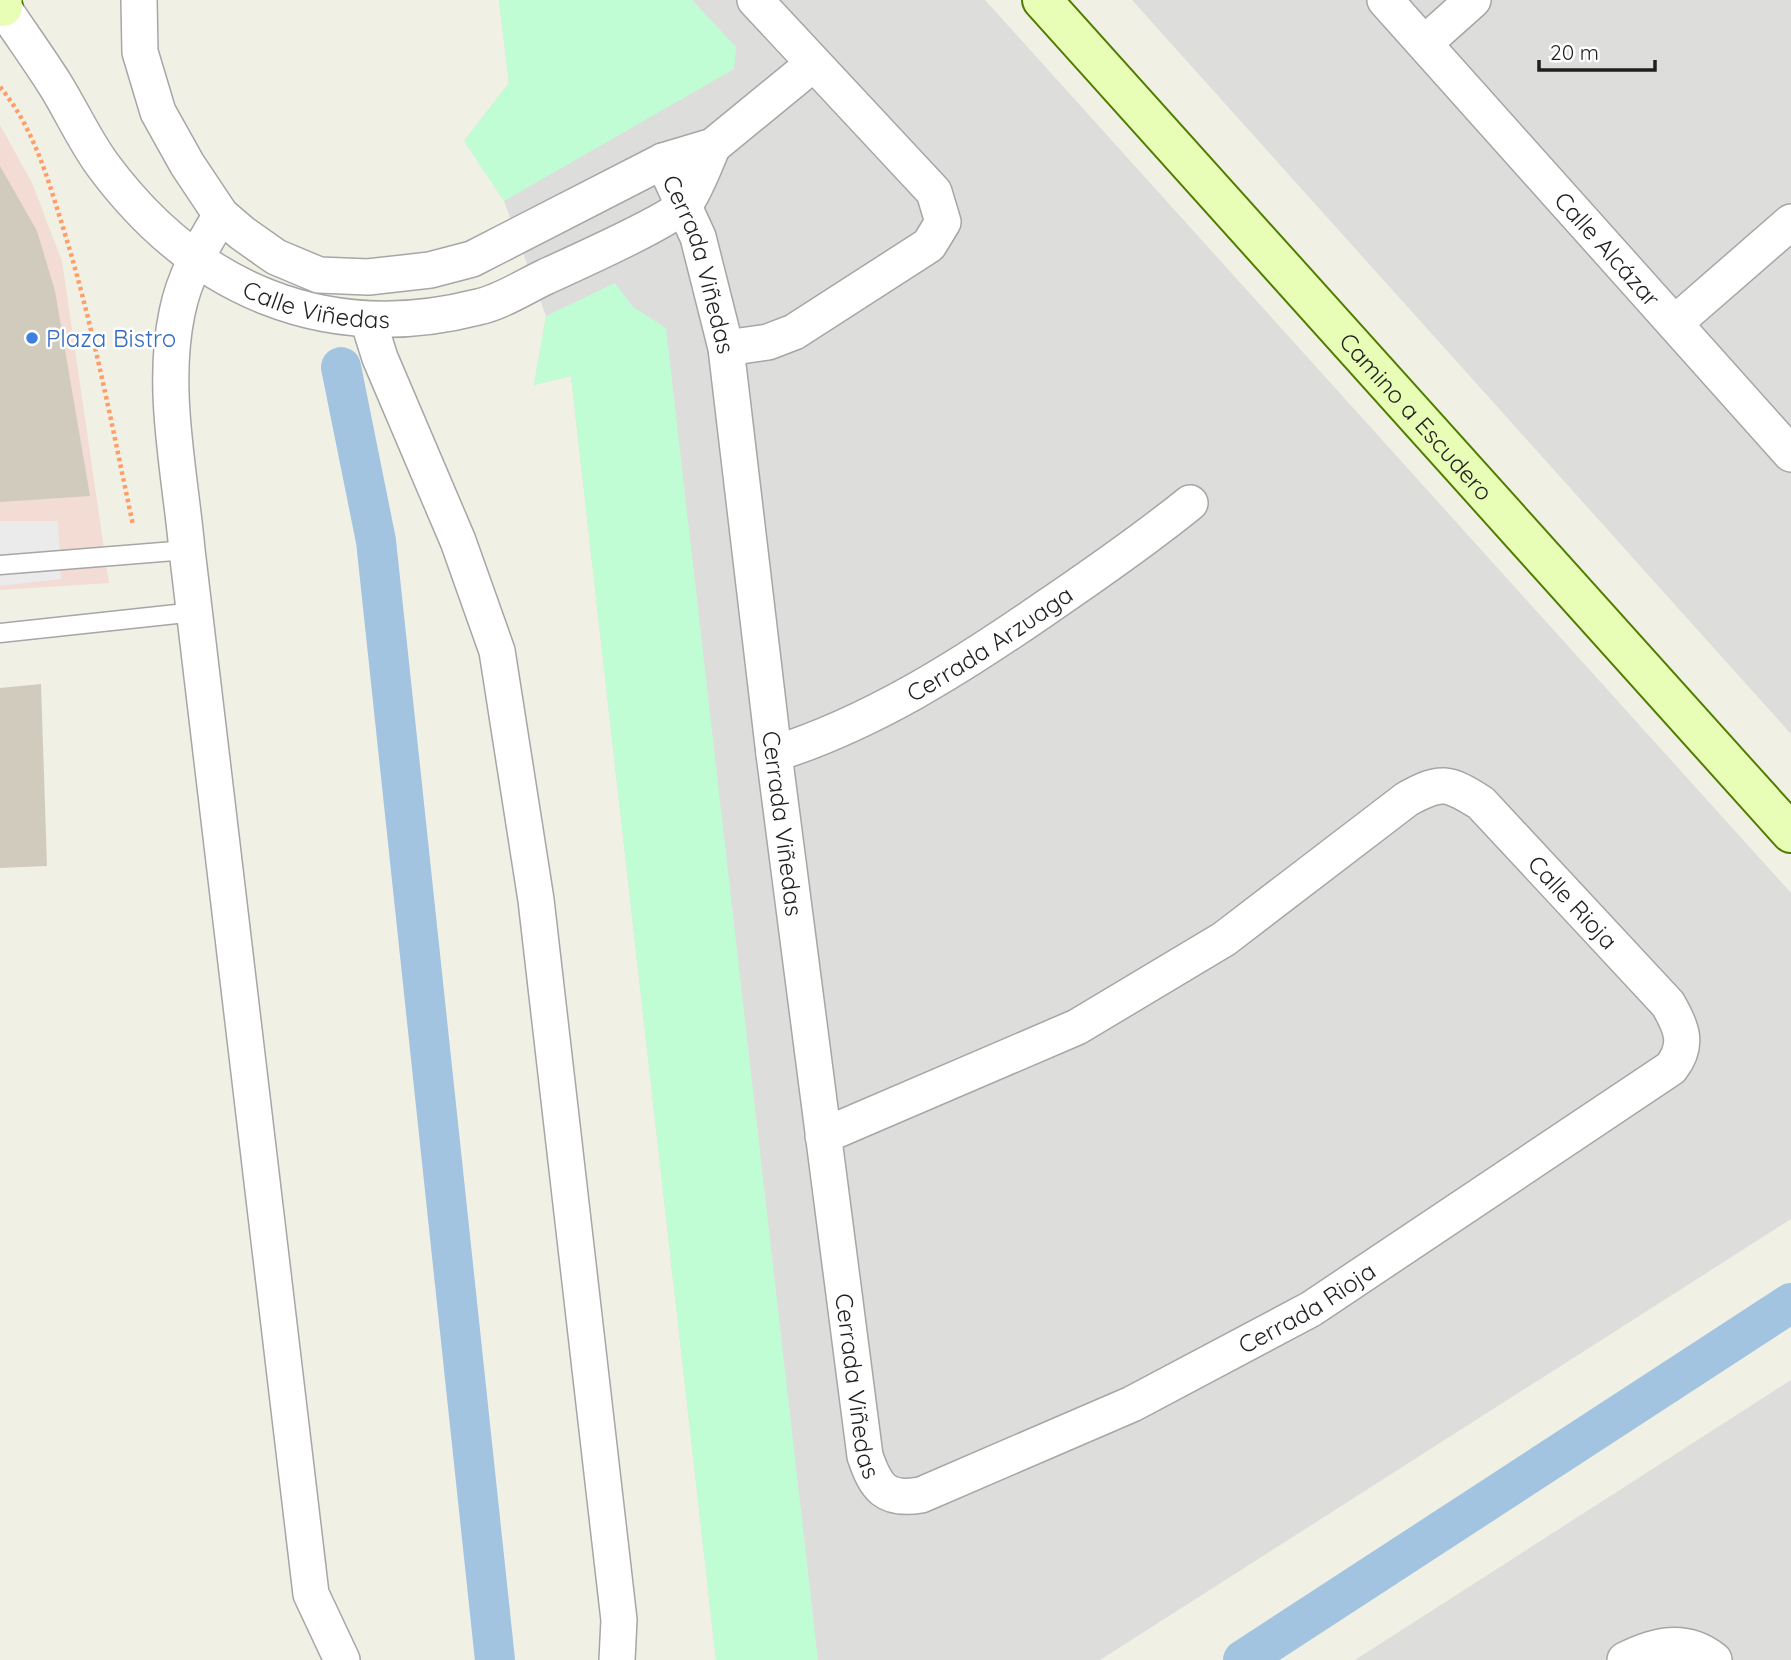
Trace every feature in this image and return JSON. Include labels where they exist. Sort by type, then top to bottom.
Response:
[{"type":"street","name":"Calle Viñedas","points":[[139,0],[140,52],[158,112],[221,215],[276,257],[319,275],[380,275],[430,270],[472,259],[663,161],[713,146],[813,64]]},
{"type":"street","points":[[726,348],[768,342],[794,332],[929,245],[943,222],[934,192],[755,0]]},
{"type":"street","name":"Camino a Escudero","points":[[1042,0],[1791,833]]},
{"type":"street","name":"Calle Alcázar","points":[[1385,0],[1426,42],[1791,454]]},
{"type":"street","points":[[1426,42],[1473,0]]},
{"type":"street","name":"Calle Viñedas","points":[[2,4],[57,88],[102,164],[130,197],[195,257],[261,296],[312,313],[368,320],[425,316],[480,307],[598,253],[685,205],[713,146]]},
{"type":"street","name":"Cerrada Viñedas","points":[[663,161],[685,205],[708,267],[726,348],[774,754],[865,1456],[872,1478],[884,1492]]},
{"type":"street","points":[[221,215],[195,257],[177,313],[171,386],[187,550],[311,1594],[342,1660]]},
{"type":"street","points":[[1675,323],[1791,222]]},
{"type":"street","points":[[472,259],[480,307]]},
{"type":"street","points":[[368,320],[380,358],[458,541],[497,651],[537,914],[619,1620],[617,1660]]},
{"type":"street","name":"Cerrada Arzuaga","points":[[774,754],[823,738],[962,666],[1140,543],[1190,503]]},
{"type":"street","name":"Calle Rioja","points":[[823,1136],[1077,1027],[1224,939],[1407,799],[1441,783],[1458,788],[1480,803],[1668,1004],[1679,1023],[1684,1040]]},
{"type":"street","name":"Cerrada Rioja","points":[[884,1492],[903,1498],[921,1495],[971,1474],[1132,1405],[1311,1309],[1671,1068],[1680,1056],[1684,1040]]},
{"type":"street","points":[[1625,1660],[1652,1647],[1677,1644],[1697,1649],[1714,1660]]},
{"type":"lane","points":[[0,565],[187,550]]},
{"type":"lane","points":[[0,633],[195,612]]},
{"type":"path","points":[[0,88],[19,110],[48,180],[81,281],[139,554]]},
{"type":"shaded area","points":[[499,0],[985,0],[1791,893],[1791,1219],[1100,1660],[716,1660],[571,376],[534,385],[546,316],[504,201],[464,141],[509,83]]},
{"type":"shaded area","points":[[1132,0],[1791,0],[1791,734]]},
{"type":"shaded area","points":[[0,125],[32,183],[62,261],[109,583],[0,590]]},
{"type":"shaded area","points":[[0,521],[58,521],[61,579],[0,586]]},
{"type":"shaded area","points":[[1791,1380],[1791,1660],[1355,1660]]},
{"type":"green space","points":[[499,0],[692,0],[736,47],[734,69],[504,201],[464,141],[509,83]]},
{"type":"green space","points":[[615,283],[633,307],[666,328],[818,1660],[716,1660],[571,376],[534,385],[546,316]]},
{"type":"building","name":"Plaza Bistro","points":[[0,166],[37,231],[55,291],[90,496],[0,502]]},
{"type":"building","points":[[41,684],[47,866],[0,868],[0,688]]},
{"type":"waterway","points":[[341,367],[376,541],[495,1660]]},
{"type":"waterway","points":[[1243,1660],[1791,1303]]},
{"type":"place","name":"Plaza Bistro","points":[[32,338]]}]
